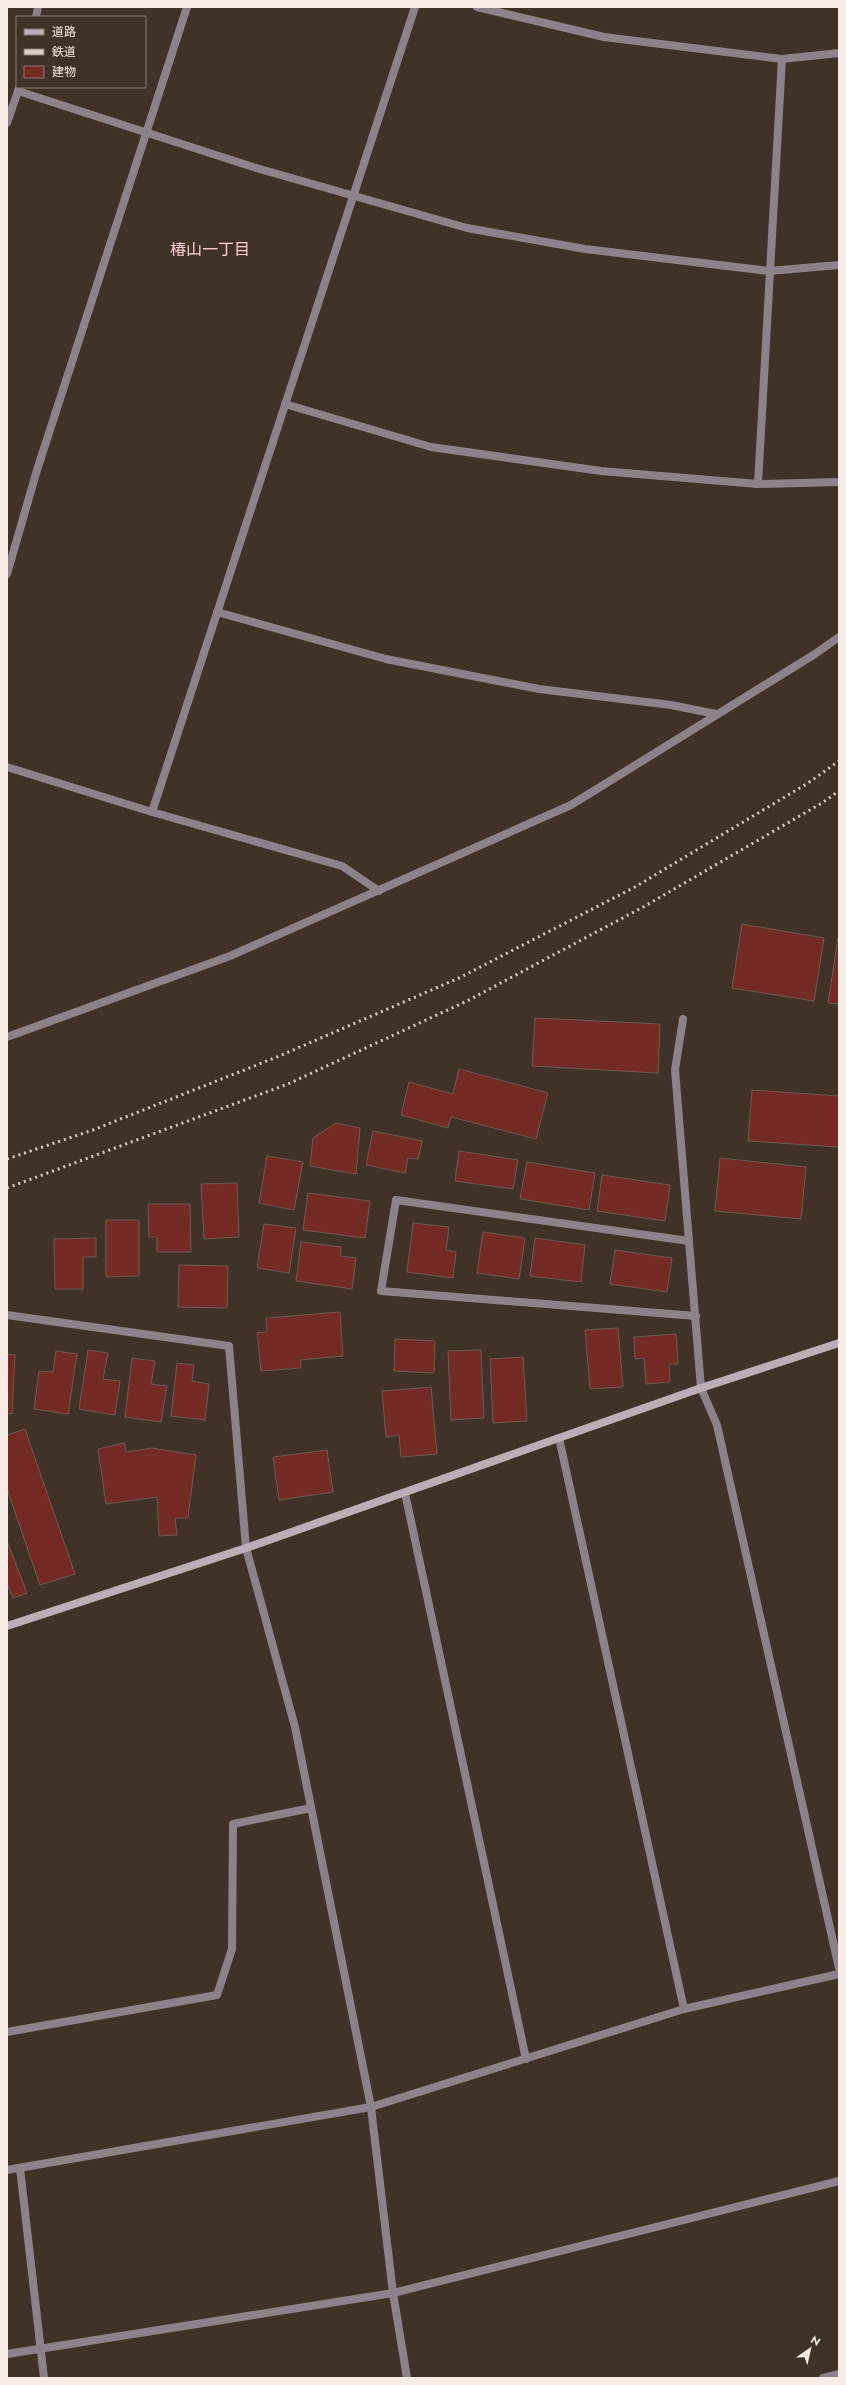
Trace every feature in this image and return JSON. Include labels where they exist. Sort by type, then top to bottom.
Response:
[{"type":"street","points":[[7,574],[40,462],[188,7]]},
{"type":"street","points":[[152,812],[415,7]]},
{"type":"street","points":[[477,7],[604,37],[782,59],[839,53]]},
{"type":"street","points":[[758,484],[782,59]]},
{"type":"street","points":[[7,123],[19,89],[253,166],[353,196],[482,231],[585,249],[769,271],[839,265]]},
{"type":"street","points":[[285,404],[431,446],[601,472],[758,484],[839,482]]},
{"type":"street","points":[[217,612],[386,659],[539,689],[671,704],[716,714]]},
{"type":"street","points":[[7,1037],[230,956],[571,804],[815,654],[839,637]]},
{"type":"street","points":[[7,767],[152,812],[342,866],[378,891]]},
{"type":"street","points":[[683,1019],[675,1070],[701,1388],[717,1425],[839,1968]]},
{"type":"street","points":[[689,1241],[396,1200],[381,1291],[696,1316]]},
{"type":"street","points":[[7,1315],[229,1346],[246,1548],[295,1727],[371,2107],[394,2293],[407,2378]]},
{"type":"street","points":[[7,1626],[246,1548],[701,1388],[839,1343]]},
{"type":"street","points":[[559,1438],[684,2009]]},
{"type":"street","points":[[405,1493],[526,2059]]},
{"type":"street","points":[[7,2032],[217,1995],[232,1949],[233,1824],[311,1808]]},
{"type":"street","points":[[7,2170],[371,2107],[684,2009],[839,1974]]},
{"type":"street","points":[[20,2168],[42,2349],[44,2378]]},
{"type":"street","points":[[7,2354],[394,2293],[839,2180]]},
{"type":"street","points":[[823,2378],[839,2374]]},
{"type":"building","points":[[742,924],[824,938],[814,1001],[732,988]]},
{"type":"building","points":[[839,938],[839,1004],[828,1003]]},
{"type":"building","points":[[535,1018],[660,1024],[658,1073],[532,1066]]},
{"type":"building","points":[[459,1069],[548,1093],[536,1139],[451,1117],[448,1128],[401,1115],[409,1082],[453,1094]]},
{"type":"building","points":[[752,1090],[839,1096],[839,1147],[748,1141]]},
{"type":"building","points":[[336,1123],[360,1128],[356,1174],[310,1166],[313,1138]]},
{"type":"building","points":[[373,1131],[422,1141],[418,1159],[408,1158],[405,1173],[366,1165]]},
{"type":"building","points":[[459,1151],[518,1160],[513,1189],[455,1181]]},
{"type":"building","points":[[267,1156],[303,1162],[294,1210],[259,1203]]},
{"type":"building","points":[[720,1158],[806,1167],[801,1219],[715,1211]]},
{"type":"building","points":[[527,1162],[595,1173],[589,1210],[520,1199]]},
{"type":"building","points":[[602,1175],[670,1185],[665,1221],[597,1211]]},
{"type":"building","points":[[237,1183],[239,1237],[204,1239],[201,1184]]},
{"type":"building","points":[[308,1193],[370,1201],[365,1238],[303,1230]]},
{"type":"building","points":[[148,1204],[190,1204],[191,1252],[157,1252],[157,1237],[149,1237]]},
{"type":"building","points":[[106,1220],[139,1220],[139,1276],[106,1277]]},
{"type":"building","points":[[413,1223],[449,1227],[446,1250],[456,1252],[453,1278],[407,1272]]},
{"type":"building","points":[[264,1224],[296,1228],[289,1273],[257,1268]]},
{"type":"building","points":[[483,1232],[525,1238],[519,1279],[477,1273]]},
{"type":"building","points":[[96,1238],[96,1257],[83,1257],[83,1289],[55,1289],[54,1239]]},
{"type":"building","points":[[535,1238],[585,1245],[581,1282],[530,1276]]},
{"type":"building","points":[[301,1242],[341,1247],[340,1256],[356,1258],[352,1289],[296,1281]]},
{"type":"building","points":[[615,1250],[672,1258],[667,1292],[610,1284]]},
{"type":"building","points":[[179,1265],[228,1266],[227,1308],[178,1307]]},
{"type":"building","points":[[340,1312],[343,1356],[300,1360],[301,1368],[261,1371],[257,1333],[267,1332],[266,1318]]},
{"type":"building","points":[[618,1328],[623,1387],[590,1389],[585,1330]]},
{"type":"building","points":[[676,1334],[678,1364],[669,1364],[670,1382],[646,1384],[644,1358],[635,1359],[634,1337]]},
{"type":"building","points":[[395,1339],[435,1341],[434,1373],[394,1371]]},
{"type":"building","points":[[88,1350],[108,1353],[103,1379],[120,1381],[115,1415],[79,1409]]},
{"type":"building","points":[[481,1350],[484,1418],[451,1420],[448,1351]]},
{"type":"building","points":[[56,1351],[77,1354],[68,1414],[34,1409],[39,1371],[53,1372]]},
{"type":"building","points":[[7,1354],[15,1355],[12,1414],[7,1413]]},
{"type":"building","points":[[523,1357],[527,1421],[493,1423],[490,1359]]},
{"type":"building","points":[[132,1358],[155,1361],[151,1384],[167,1386],[161,1422],[125,1417]]},
{"type":"building","points":[[177,1363],[194,1365],[192,1381],[209,1384],[205,1420],[171,1416]]},
{"type":"building","points":[[431,1387],[437,1454],[401,1457],[399,1435],[386,1437],[382,1391]]},
{"type":"building","points":[[25,1429],[75,1574],[40,1585],[7,1489],[7,1435]]},
{"type":"building","points":[[124,1443],[126,1452],[152,1448],[196,1455],[188,1518],[175,1518],[177,1535],[159,1536],[157,1497],[106,1504],[98,1449]]},
{"type":"building","points":[[327,1450],[333,1492],[279,1500],[273,1457]]},
{"type":"building","points":[[7,1541],[27,1593],[13,1598],[7,1583]]},
{"type":"railway","points":[[7,1159],[93,1130],[277,1057],[459,978],[635,887],[808,783],[839,761]]},
{"type":"railway","points":[[7,1188],[288,1084],[467,1001],[645,906],[822,803],[839,791]]},
{"type":"district","name":"椿山一丁目","points":[[210,249]]}]
